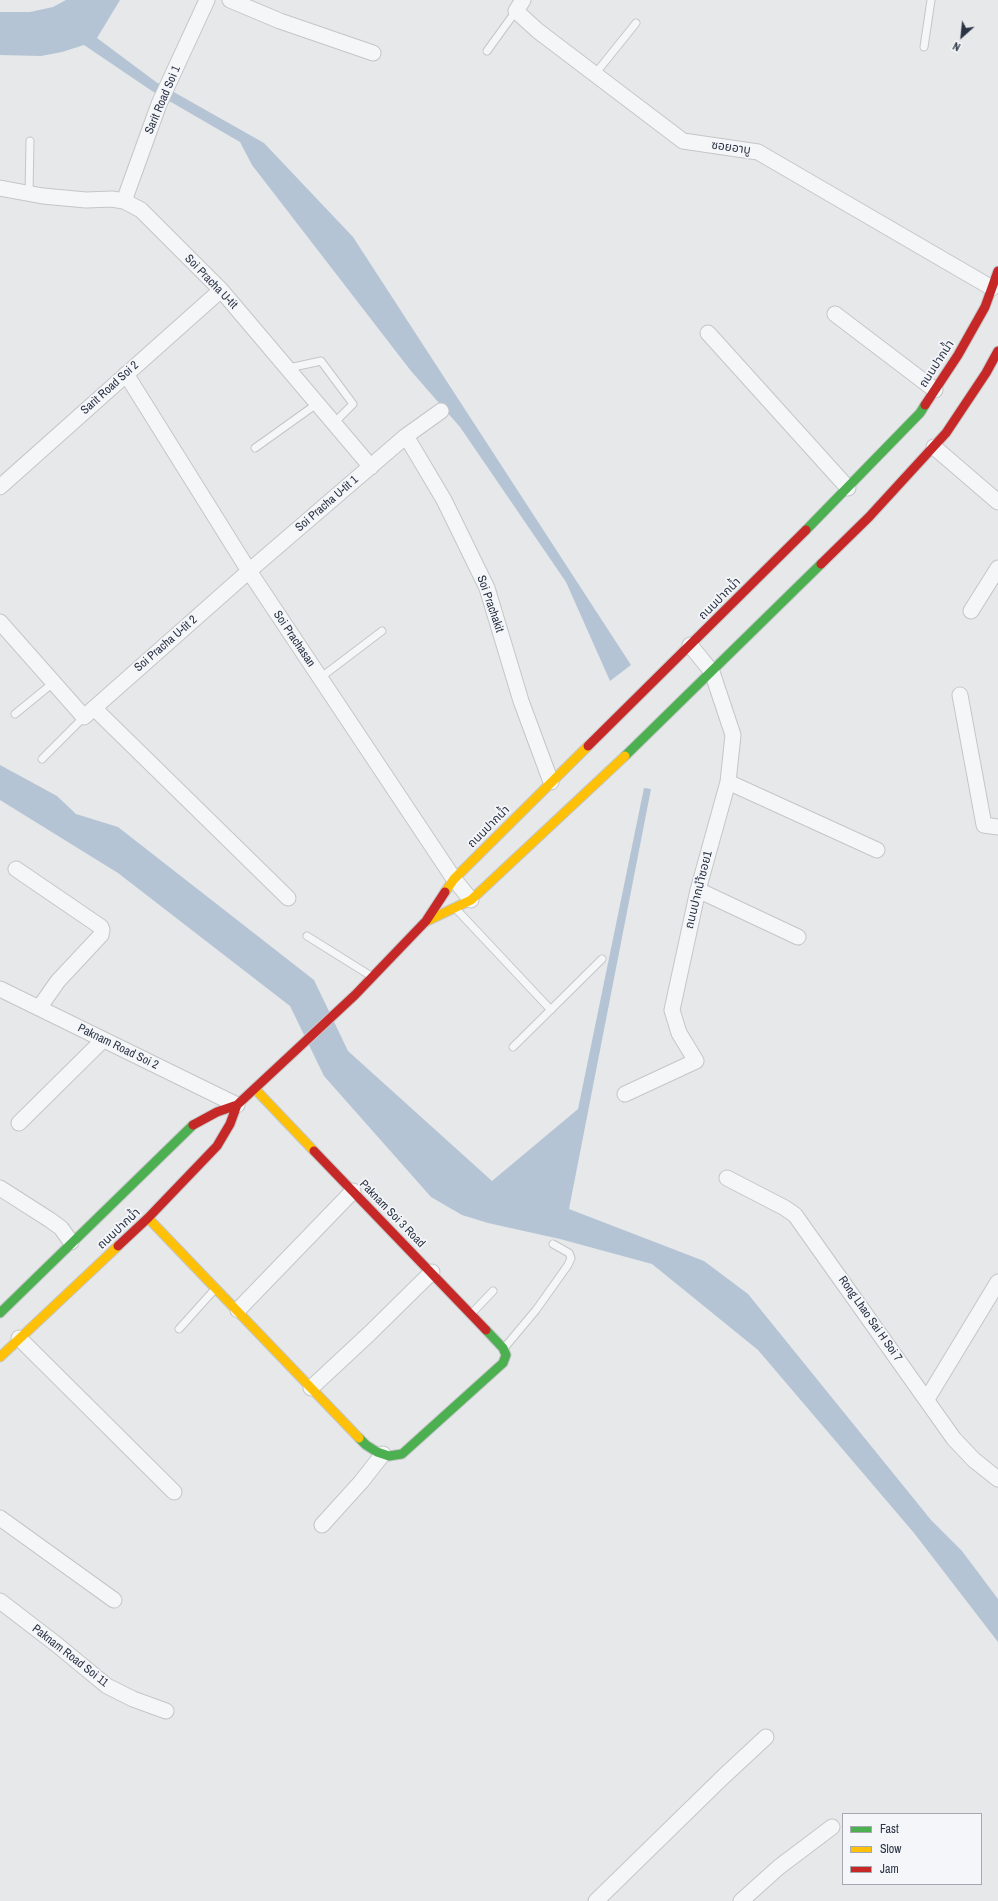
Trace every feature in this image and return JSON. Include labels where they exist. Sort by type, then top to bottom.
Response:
[{"type":"street","name":"Sarit Road Soi 1","points":[[124,201],[159,104],[207,0]]},
{"type":"street","points":[[230,0],[280,21],[373,53]]},
{"type":"street","name":"ซอยอาบู","points":[[520,6],[595,74],[682,141],[758,152],[992,288]]},
{"type":"street","name":"Soi Pracha U-tit","points":[[0,188],[86,200],[112,199],[124,201],[140,210],[221,290],[335,422],[371,467]]},
{"type":"street","name":"ถนนปากน้ำ","points":[[0,1313],[71,1242],[194,1124],[237,1104],[277,1069],[355,995],[426,921],[449,901],[454,879],[848,488],[920,413],[988,308],[992,288],[998,271]]},
{"type":"street","name":"Sarit Road Soi 2","points":[[1,483],[221,290]]},
{"type":"street","points":[[835,314],[935,390]]},
{"type":"street","points":[[708,333],[848,488]]},
{"type":"street","name":"ถนนปากน้ำ","points":[[426,921],[449,901],[471,900],[574,805],[712,672],[869,517],[946,434],[986,373],[998,351]]},
{"type":"street","name":"Soi Prachasan","points":[[126,374],[249,571],[454,879],[471,900]]},
{"type":"street","name":"Soi Pracha U-tit 1","points":[[249,571],[406,436],[441,411]]},
{"type":"street","name":"Soi Prachakit","points":[[406,436],[444,500],[487,588],[521,701],[551,782]]},
{"type":"street","points":[[934,447],[998,502]]},
{"type":"street","points":[[970,611],[998,568]]},
{"type":"street","name":"Soi Pracha U-tit 2","points":[[89,713],[249,571]]},
{"type":"street","points":[[0,622],[54,683],[89,713],[288,898]]},
{"type":"street","name":"ถนนปากนำ้ซอย1","points":[[625,1094],[696,1062],[679,1033],[672,1010],[698,890],[728,782],[733,735],[712,672],[690,645]]},
{"type":"street","points":[[960,695],[984,825],[998,827]]},
{"type":"street","points":[[728,782],[877,850]]},
{"type":"street","points":[[16,869],[101,927],[102,930],[101,935],[58,981],[39,1008]]},
{"type":"street","points":[[698,890],[798,937]]},
{"type":"street","name":"Paknam Road Soi 2","points":[[0,989],[237,1104]]},
{"type":"street","points":[[19,1123],[103,1040]]},
{"type":"street","name":"Paknam Soi 3 Road","points":[[255,1089],[504,1348]]},
{"type":"street","name":"ถนนปากน้ำ","points":[[0,1357],[148,1218],[217,1146],[230,1124],[237,1104]]},
{"type":"street","name":"Rong Lhao Sai H Soi 7","points":[[727,1178],[785,1208],[794,1215],[954,1439],[974,1460],[998,1479]]},
{"type":"street","points":[[0,1188],[56,1224],[61,1228],[71,1242]]},
{"type":"street","points":[[238,1310],[353,1191]]},
{"type":"street","points":[[148,1218],[217,1288],[366,1445],[383,1454],[389,1456],[402,1454],[503,1363],[506,1353],[504,1348]]},
{"type":"street","points":[[311,1388],[432,1272]]},
{"type":"street","points":[[926,1399],[998,1282]]},
{"type":"street","points":[[19,1338],[174,1492]]},
{"type":"street","points":[[322,1525],[361,1482],[383,1454]]},
{"type":"street","points":[[0,1518],[114,1600]]},
{"type":"street","name":"Paknam Road Soi 11","points":[[0,1601],[107,1686],[133,1699],[166,1711]]},
{"type":"street","points":[[596,1901],[766,1737]]},
{"type":"street","points":[[741,1901],[779,1867],[832,1827]]},
{"type":"lane","points":[[924,47],[930,0]]},
{"type":"lane","points":[[486,51],[520,6]]},
{"type":"lane","points":[[595,74],[636,23]]},
{"type":"lane","points":[[29,193],[30,141]]},
{"type":"lane","points":[[289,368],[321,361],[352,404],[335,422]]},
{"type":"lane","points":[[255,448],[318,403]]},
{"type":"lane","points":[[320,678],[382,631]]},
{"type":"lane","points":[[15,714],[54,683]]},
{"type":"lane","points":[[42,759],[89,713]]},
{"type":"lane","points":[[449,901],[551,1010]]},
{"type":"lane","points":[[307,936],[373,976]]},
{"type":"lane","points":[[513,1047],[602,959]]},
{"type":"lane","points":[[504,1348],[536,1310],[568,1265],[571,1258],[569,1253],[553,1244]]},
{"type":"lane","points":[[178,1329],[217,1288]]},
{"type":"lane","points":[[471,1314],[493,1292]]},
{"type":"water","points":[[66,0],[120,0],[97,38],[156,82],[264,143],[353,237],[631,665],[610,681],[566,582],[460,427],[411,371],[252,165],[240,142],[152,91],[84,45],[62,52],[41,56],[0,55],[0,12],[30,12],[53,7]]},
{"type":"water","points":[[0,765],[57,796],[76,814],[118,827],[314,980],[348,1051],[492,1181],[578,1109],[644,788],[651,789],[569,1209],[704,1261],[748,1294],[931,1520],[962,1551],[998,1599],[998,1642],[914,1533],[758,1350],[652,1264],[560,1239],[488,1223],[462,1215],[431,1197],[324,1076],[290,1006],[118,873],[0,800]]},
{"type":"traffic: fast","points":[[806,530],[920,413],[925,405]]},
{"type":"traffic: fast","points":[[625,756],[821,564]]},
{"type":"traffic: fast","points":[[0,1313],[193,1125]]},
{"type":"traffic: fast","points":[[359,1438],[366,1445],[377,1452],[389,1456],[402,1454],[503,1363],[506,1355],[503,1348],[486,1330]]},
{"type":"traffic: slow","points":[[445,892],[454,879],[588,746]]},
{"type":"traffic: slow","points":[[427,921],[471,900],[625,756]]},
{"type":"traffic: slow","points":[[255,1089],[314,1151]]},
{"type":"traffic: slow","points":[[148,1218],[359,1438]]},
{"type":"traffic: slow","points":[[0,1357],[118,1246]]},
{"type":"traffic: jam","points":[[925,405],[958,355],[985,307],[998,271]]},
{"type":"traffic: jam","points":[[821,564],[869,517],[946,433],[986,373],[998,351]]},
{"type":"traffic: jam","points":[[588,746],[806,530]]},
{"type":"traffic: jam","points":[[193,1125],[217,1112],[237,1105],[355,995],[426,921],[445,892]]},
{"type":"traffic: jam","points":[[118,1246],[148,1218],[217,1146],[230,1124],[237,1105]]},
{"type":"traffic: jam","points":[[314,1151],[486,1330]]}]
